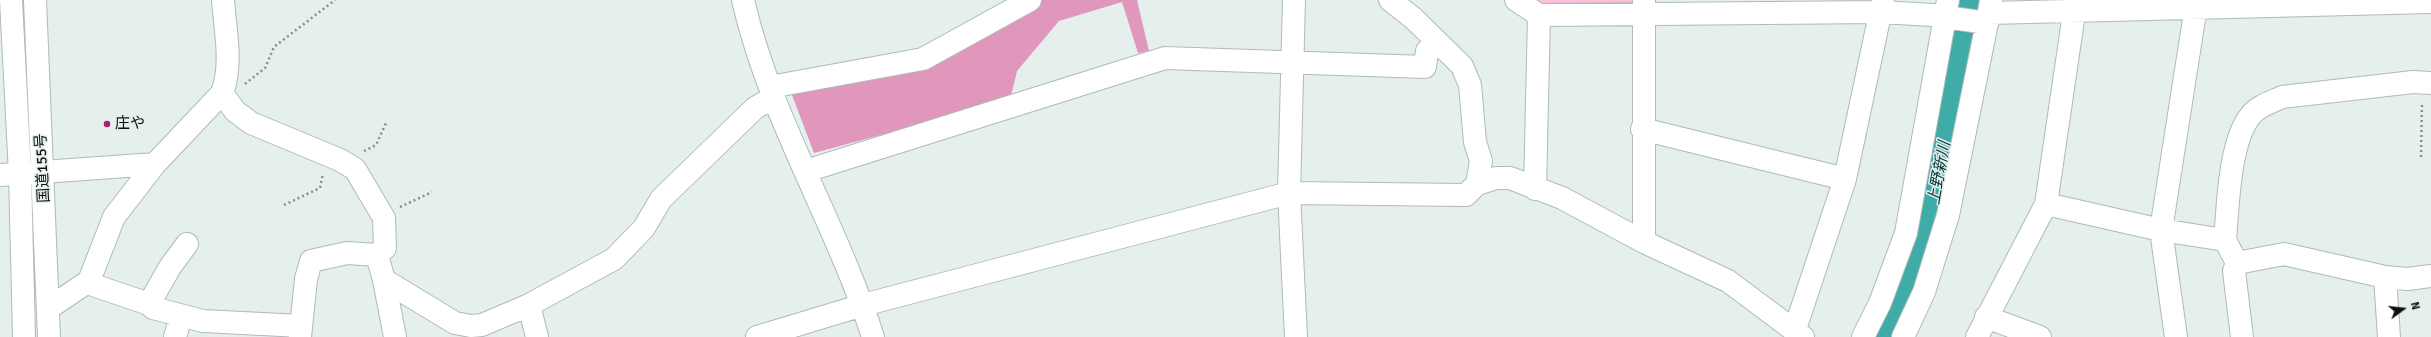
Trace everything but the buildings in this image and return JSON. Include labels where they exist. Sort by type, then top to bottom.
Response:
[{"type":"main road","name":"国道155号","points":[[11,0],[10,174],[24,337]]},
{"type":"main road","name":"国道155号","points":[[35,0],[44,173],[49,337]]},
{"type":"main road","points":[[49,308],[89,281],[114,217],[155,164],[224,96],[227,79],[228,55],[223,0]]},
{"type":"main road","points":[[743,0],[753,42],[772,92],[863,305],[873,337]]},
{"type":"main road","points":[[384,280],[455,322],[471,326],[482,325],[529,305],[614,259],[644,228],[661,199],[772,92],[924,59],[1030,0]]},
{"type":"main road","points":[[1294,0],[1289,193],[1296,337]]},
{"type":"main road","points":[[1390,0],[1413,18],[1462,66],[1470,85],[1475,142],[1481,161],[1477,184]]},
{"type":"main road","points":[[1516,0],[1539,15],[1644,7],[1882,6],[1932,15],[1946,9],[1986,15],[2076,5],[2423,2]]},
{"type":"main road","points":[[2176,337],[2161,230],[2197,4]]},
{"type":"main road","points":[[1977,337],[1986,317],[2046,204],[2076,5]]},
{"type":"main road","points":[[757,337],[863,305],[1289,193],[1466,195],[1477,184],[1496,178],[1510,178],[1535,189],[1562,198],[1644,242],[1728,281],[1799,333],[1845,179],[1882,6]]},
{"type":"main road","points":[[1644,7],[1642,129],[1644,242]]},
{"type":"main road","points":[[1863,337],[1880,303],[1906,233],[1946,9]]},
{"type":"main road","points":[[1535,189],[1539,15]]},
{"type":"main road","points":[[1903,337],[1924,292],[1948,215],[1986,15]]},
{"type":"main road","points":[[806,171],[1165,58],[1292,61],[1425,67],[1427,51]]},
{"type":"main road","points":[[2242,337],[2234,271],[2237,263],[2225,240],[2233,161],[2242,131],[2251,115],[2265,104],[2282,97],[2310,92],[2427,82]]},
{"type":"main road","points":[[89,281],[93,285],[149,304],[153,308],[181,316],[202,321],[300,332],[306,278],[311,261],[347,253],[377,255],[385,248],[384,218],[355,169],[348,164],[276,131],[251,123],[235,111],[224,96]]},
{"type":"main road","points":[[1642,129],[1845,179]]},
{"type":"main road","points":[[10,174],[44,173],[155,164]]},
{"type":"main road","points":[[2046,204],[2161,230],[2225,240]]},
{"type":"main road","points":[[149,304],[170,267],[187,244]]},
{"type":"main road","points":[[2237,263],[2284,254],[2385,277],[2408,278],[2431,276]]},
{"type":"main road","points":[[377,255],[384,280],[395,337]]},
{"type":"main road","points":[[2385,277],[2389,337]]},
{"type":"main road","points":[[529,305],[537,337]]},
{"type":"main road","points":[[175,337],[181,316]]},
{"type":"main road","points":[[1986,317],[2040,337]]},
{"type":"path","points":[[224,96],[265,68],[274,47],[335,0]]},
{"type":"path","points":[[2421,157],[2427,82]]},
{"type":"path","points":[[348,164],[350,159],[376,145],[386,123]]},
{"type":"path","points":[[284,205],[320,188],[328,155]]},
{"type":"path","points":[[384,218],[403,204],[432,192]]},
{"type":"shaded area","points":[[1042,0],[1137,0],[1149,51],[1138,53],[1122,2],[1059,21],[1017,71],[1010,100],[814,153],[789,87],[925,63]]},
{"type":"shaded area","points":[[1529,0],[1633,0],[1627,6],[1539,7]]},
{"type":"waterway","name":"上野新川","points":[[1882,337],[1911,276],[1932,221],[1970,0]]},
{"type":"place","name":"庄や","points":[[107,124]]}]
